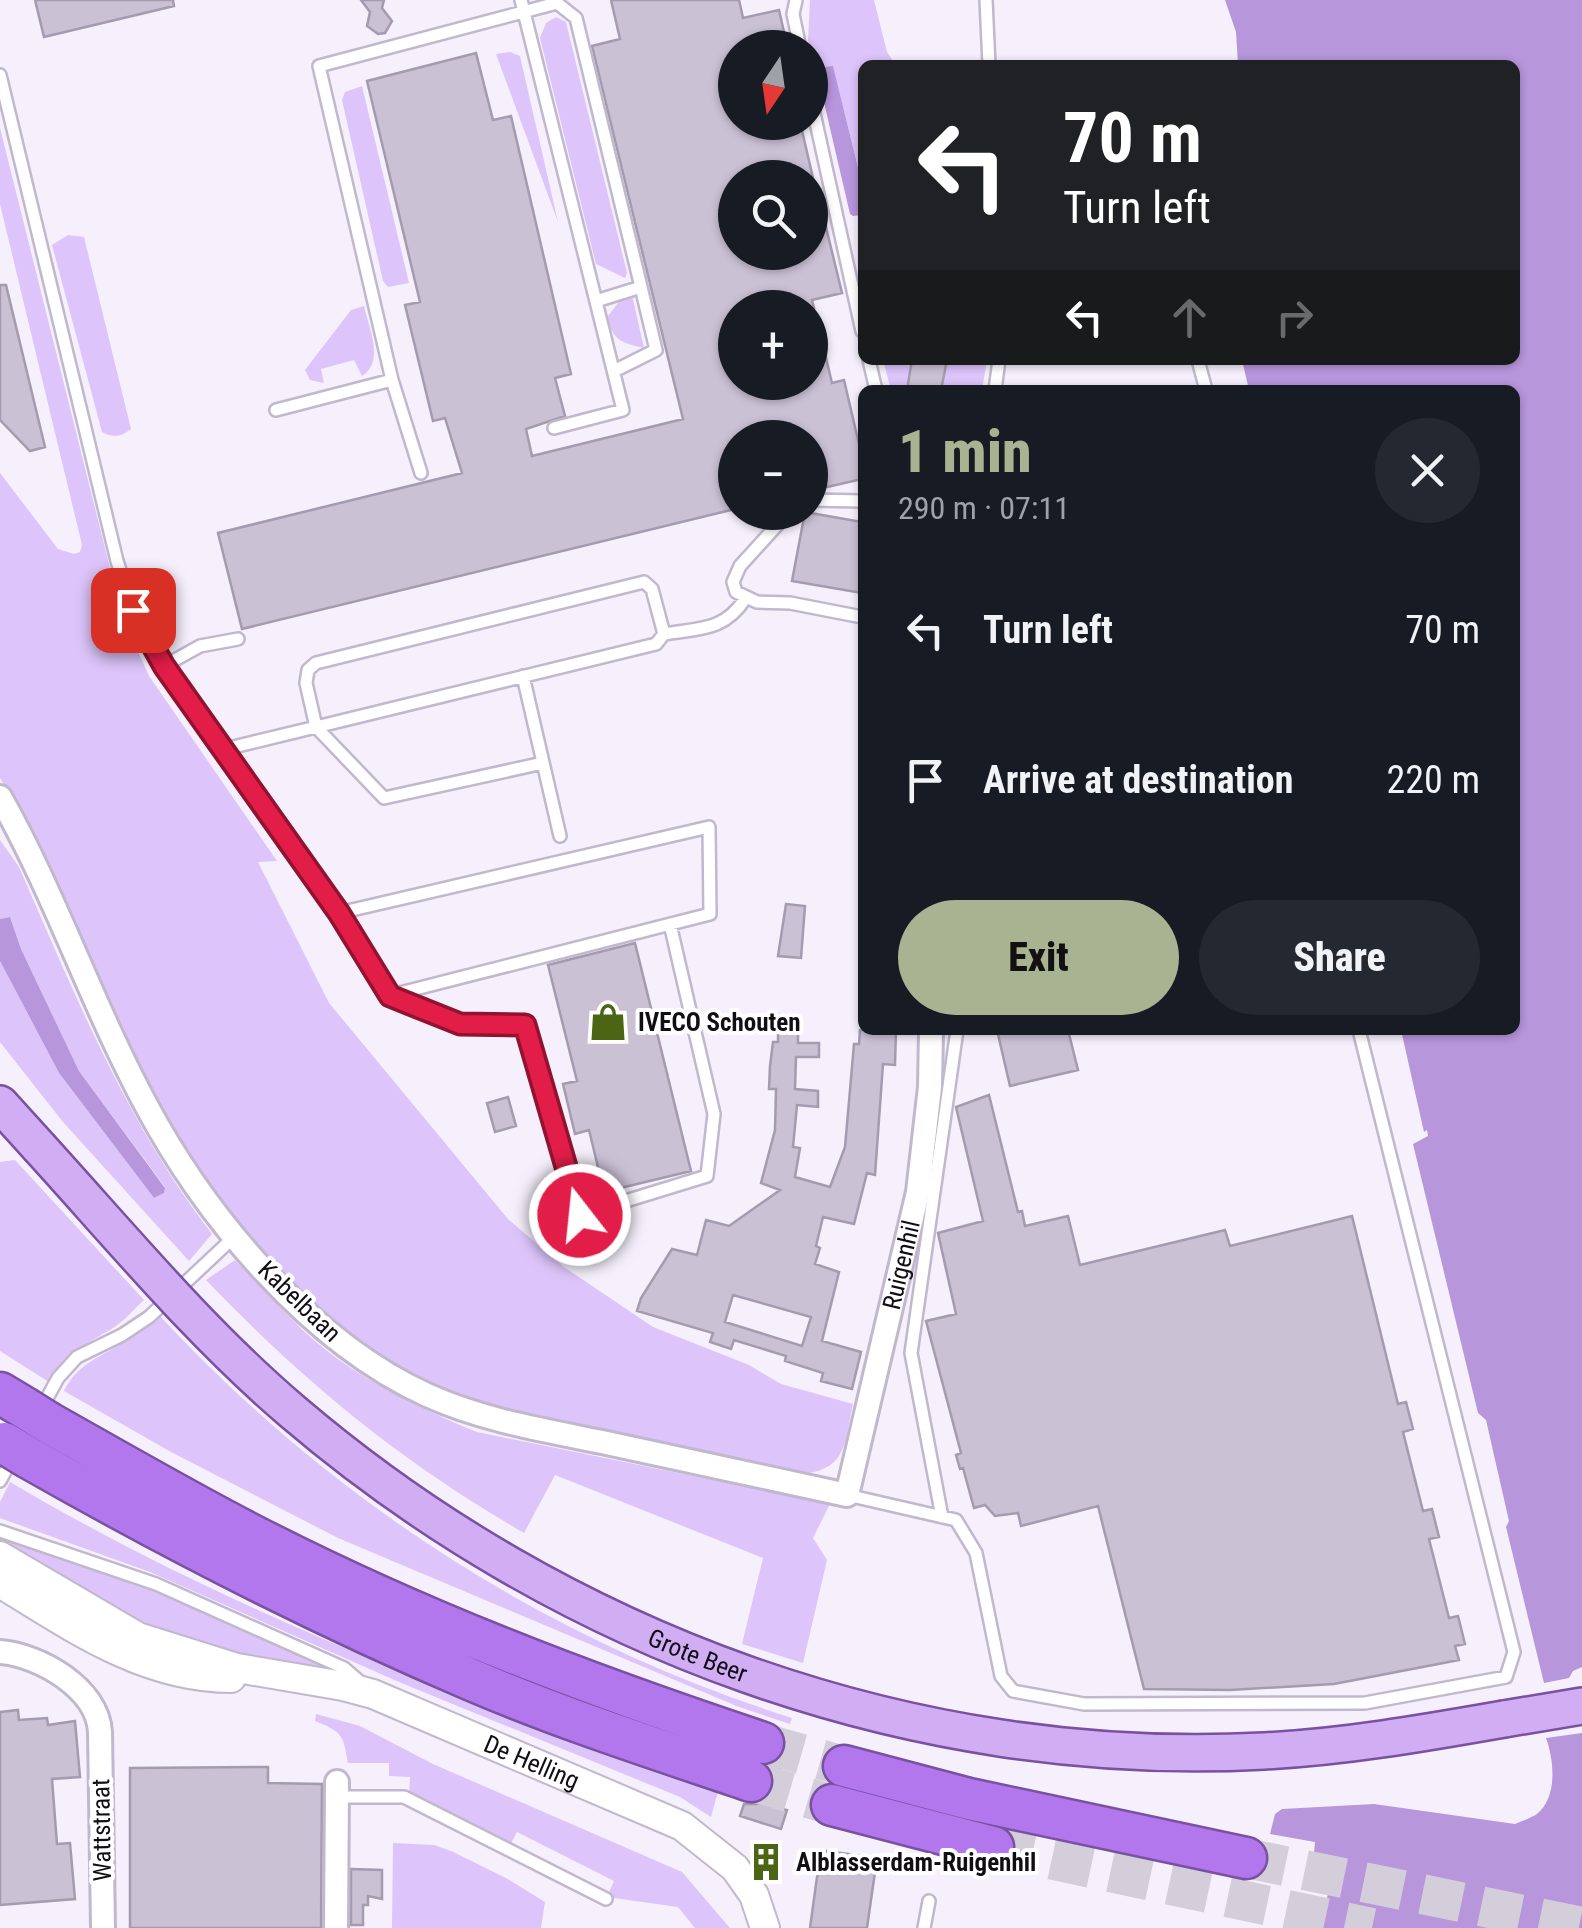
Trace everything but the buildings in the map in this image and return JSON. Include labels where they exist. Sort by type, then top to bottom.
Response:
[{"type":"highway","points":[[17,1436],[243,1531],[443,1624],[662,1709],[763,1742]]},
{"type":"highway","points":[[17,1436],[153,1529],[366,1634],[548,1710],[751,1782]]},
{"type":"highway","points":[[844,1766],[1026,1812],[1246,1858]]},
{"type":"highway","points":[[832,1804],[993,1847]]},
{"type":"main road","name":"Grote Beer","points":[[0,1104],[238,1361],[291,1410],[375,1477],[465,1540],[528,1577],[608,1617],[725,1667],[852,1707],[937,1727],[1011,1740],[1173,1752],[1337,1746],[1582,1706]]},
{"type":"street","name":"Kabelbaan","points":[[0,797],[146,1106],[199,1191],[278,1283],[352,1351],[426,1395],[506,1422],[847,1495]]},
{"type":"street","name":"Ruigenhil","points":[[847,1495],[918,1192],[930,1087],[931,1035]]},
{"type":"street","name":"De Helling","points":[[0,1556],[138,1637],[282,1678],[374,1694],[682,1826],[735,1868],[754,1895],[765,1928]]},
{"type":"street","name":"De Helling","points":[[0,1583],[96,1642],[146,1663],[184,1675],[282,1678]]},
{"type":"street","name":"Wattstraat","points":[[0,1652],[40,1665],[82,1692],[96,1710],[100,1732],[103,1928]]},
{"type":"street","points":[[336,1928],[337,1790]]},
{"type":"lane","points":[[422,473],[392,380],[319,66],[522,6],[572,0]]},
{"type":"lane","points":[[796,0],[793,14],[796,30]]},
{"type":"lane","points":[[986,0],[989,60]]},
{"type":"lane","points":[[557,3],[576,18],[656,350],[614,371]]},
{"type":"lane","points":[[522,6],[623,410],[554,428]]},
{"type":"lane","points":[[0,74],[117,561],[133,610],[164,666],[339,913],[390,996],[460,1024],[525,1025],[580,1215],[707,1176],[714,1114],[670,924]]},
{"type":"lane","points":[[820,140],[858,312]]},
{"type":"lane","points":[[596,301],[641,287]]},
{"type":"lane","points":[[276,410],[392,380]]},
{"type":"lane","points":[[828,500],[858,501]]},
{"type":"lane","points":[[773,530],[735,574],[736,592],[745,599],[790,602],[858,616]]},
{"type":"lane","points":[[543,763],[384,798],[316,727],[306,682],[308,670],[316,663],[644,582],[652,589],[664,634]]},
{"type":"lane","points":[[221,750],[656,644],[664,634],[723,623],[734,616],[745,599]]},
{"type":"lane","points":[[164,666],[200,646],[238,639]]},
{"type":"lane","points":[[523,676],[560,836]]},
{"type":"lane","points":[[339,913],[708,826],[710,914],[390,996]]},
{"type":"lane","points":[[942,1517],[911,1353],[956,1035]]},
{"type":"lane","points":[[847,1495],[956,1520],[976,1552],[1002,1676],[1013,1691],[1084,1704],[1365,1702],[1506,1677],[1514,1652],[1359,1035]]},
{"type":"lane","points":[[17,1436],[77,1358],[122,1336],[149,1317],[234,1236]]},
{"type":"lane","points":[[0,1531],[156,1584],[344,1668],[374,1694]]},
{"type":"lane","points":[[337,1790],[404,1797],[606,1899]]},
{"type":"lane","points":[[924,1928],[930,1901]]},
{"type":"shaded area","points":[[810,0],[874,0],[893,60],[858,60],[858,168],[833,67],[828,67],[828,30],[808,30]]},
{"type":"shaded area","points":[[1225,0],[1582,0],[1582,1667],[1569,1678],[1544,1683],[1506,1527],[1509,1521],[1486,1420],[1478,1413],[1413,1144],[1428,1136],[1402,1035],[1520,1035],[1520,385],[1248,385],[1243,365],[1520,365],[1520,60],[1238,60],[1236,32]]},
{"type":"shaded area","points":[[556,17],[566,22],[627,273],[625,278],[596,264],[540,38],[546,23]]},
{"type":"shaded area","points":[[510,52],[520,56],[558,222],[496,54]]},
{"type":"shaded area","points":[[833,66],[858,168],[858,215],[850,214],[828,120],[828,67]]},
{"type":"shaded area","points":[[362,86],[409,283],[388,287],[383,281],[342,100],[345,92]]},
{"type":"shaded area","points":[[0,128],[114,584],[115,601],[149,676],[277,861],[258,862],[329,1003],[508,1219],[564,1267],[653,1327],[749,1365],[781,1384],[853,1404],[845,1442],[828,1467],[801,1474],[483,1407],[424,1384],[325,1317],[237,1226],[173,1132],[0,778],[0,473],[58,549],[74,554],[80,552],[82,545],[0,204]]},
{"type":"shaded area","points":[[68,235],[84,237],[131,429],[120,435],[102,432],[52,245]]},
{"type":"shaded area","points":[[632,295],[644,348],[619,339],[608,316],[618,303]]},
{"type":"shaded area","points":[[364,306],[374,344],[369,370],[362,376],[354,360],[321,369],[324,383],[310,380],[305,370],[351,310]]},
{"type":"shaded area","points":[[884,365],[986,365],[983,385],[890,385]]},
{"type":"shaded area","points":[[0,840],[19,867],[128,1103],[212,1234],[189,1261],[63,1122],[0,1042],[0,961],[59,1073],[154,1198],[164,1193],[165,1187],[79,1071],[21,949],[10,917],[0,919]]},
{"type":"shaded area","points":[[10,917],[21,949],[79,1071],[165,1188],[164,1193],[154,1198],[59,1073],[0,961],[0,919]]},
{"type":"shaded area","points":[[15,1160],[144,1300],[118,1325],[75,1352],[49,1382],[0,1351],[0,1162]]},
{"type":"shaded area","points":[[235,1260],[325,1350],[410,1402],[477,1432],[830,1504],[813,1538],[827,1560],[803,1663],[742,1644],[763,1558],[555,1475],[524,1533],[395,1448],[280,1353],[206,1280]]},
{"type":"shaded area","points":[[156,1312],[223,1381],[295,1444],[369,1503],[447,1557],[613,1648],[701,1686],[792,1718],[790,1724],[739,1707],[338,1538],[171,1452],[64,1391],[81,1369],[124,1342]]},
{"type":"shaded area","points":[[10,1482],[94,1530],[268,1615],[446,1689],[719,1788],[711,1817],[680,1797],[399,1682],[150,1572],[0,1518],[0,1502]]},
{"type":"shaded area","points":[[0,1536],[153,1591],[338,1672],[238,1658],[106,1611],[52,1570],[0,1542]]},
{"type":"shaded area","points":[[316,1714],[360,1726],[433,1764],[682,1872],[730,1928],[695,1928],[678,1907],[607,1897],[614,1881],[517,1832],[510,1845],[409,1795],[410,1777],[389,1776],[389,1763],[348,1763],[340,1735],[315,1721]]},
{"type":"shaded area","points":[[1582,1733],[1582,1928],[1321,1928],[1335,1858],[1314,1853],[1315,1842],[1270,1834],[1275,1814],[1282,1809],[1374,1804],[1515,1824],[1537,1814],[1548,1798],[1552,1767],[1546,1738]]},
{"type":"shaded area","points":[[393,1843],[434,1845],[506,1878],[545,1902],[541,1928],[392,1928]]},
{"type":"tunnel","points":[[763,1743],[844,1766]]},
{"type":"tunnel","points":[[751,1781],[832,1805]]},
{"type":"tunnel","points":[[993,1847],[1372,1928]]},
{"type":"tunnel","points":[[1246,1858],[1582,1927]]},
{"type":"place","name":"IVECO Schouten","points":[[608,1022]]},
{"type":"place","name":"Alblasserdam-Ruigenhil","points":[[766,1862]]},
{"type":"route","points":[[133,610],[164,666],[339,913],[390,996],[460,1024],[525,1025],[580,1215]]}]
